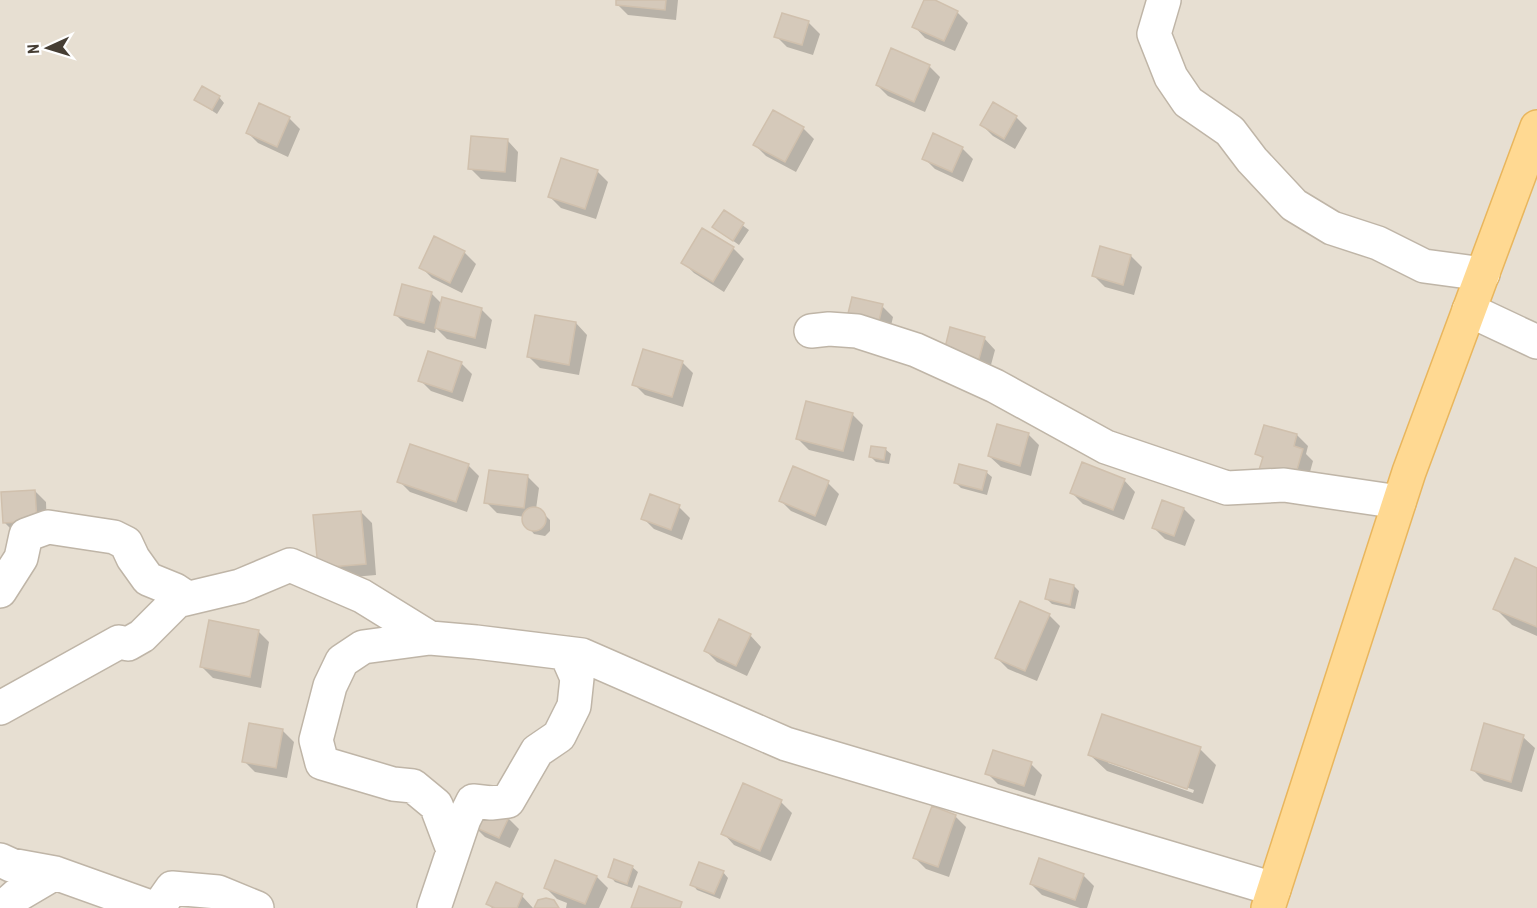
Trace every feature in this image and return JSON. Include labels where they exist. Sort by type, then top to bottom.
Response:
[{"type":"main road","points":[[1271,898],[1399,502],[1537,128]]},
{"type":"street","points":[[1164,0],[1154,34],[1171,77],[1188,102],[1230,130],[1252,160],[1294,205],[1332,228],[1378,243],[1424,266],[1483,274]]},
{"type":"street","points":[[1469,310],[1537,342]]},
{"type":"street","points":[[811,331],[829,329],[857,331],[916,350],[995,386],[1106,447],[1227,488],[1284,485],[1399,502]]},
{"type":"street","points":[[0,591],[21,558],[26,536],[48,527],[114,537],[126,543],[133,558],[148,579],[175,590],[187,598]]},
{"type":"street","points":[[0,708],[119,642],[128,644],[142,636],[177,601],[240,586],[290,565],[362,596],[430,638]]},
{"type":"street","points":[[453,850],[436,805],[413,786],[393,784],[322,763],[316,740],[330,686],[342,661],[363,647],[430,638],[582,655],[786,744],[1271,898]]},
{"type":"street","points":[[434,908],[464,819],[473,801],[491,803],[508,801],[537,751],[559,736],[574,705],[577,678],[566,653]]},
{"type":"street","points":[[0,860],[11,865],[55,873],[155,908],[172,888],[218,892],[257,908]]},
{"type":"street","points":[[3,908],[16,896],[55,873]]},
{"type":"shaded area","points":[[0,0],[1537,0],[1537,908],[0,908]]},
{"type":"building","points":[[616,0],[666,0],[665,10],[616,5]]},
{"type":"building","points":[[924,0],[935,0],[958,11],[944,41],[912,27]]},
{"type":"building","points":[[782,13],[809,21],[802,45],[774,37]]},
{"type":"building","points":[[891,48],[930,65],[914,102],[876,85]]},
{"type":"building","points":[[202,86],[220,96],[212,110],[194,100]]},
{"type":"building","points":[[993,102],[1017,116],[1004,139],[980,125]]},
{"type":"building","points":[[259,103],[290,117],[277,147],[246,133]]},
{"type":"building","points":[[773,110],[804,127],[785,162],[753,145]]},
{"type":"building","points":[[933,133],[963,147],[952,172],[922,159]]},
{"type":"building","points":[[471,136],[508,139],[505,172],[468,169]]},
{"type":"building","points":[[561,158],[598,170],[585,209],[548,197]]},
{"type":"building","points":[[724,210],[744,223],[733,241],[712,227]]},
{"type":"building","points":[[702,228],[734,247],[713,282],[681,263]]},
{"type":"building","points":[[434,236],[465,251],[450,283],[419,268]]},
{"type":"building","points":[[1100,246],[1131,255],[1123,285],[1092,276]]},
{"type":"building","points":[[402,284],[432,292],[424,323],[394,315]]},
{"type":"building","points":[[442,297],[482,308],[475,338],[435,328]]},
{"type":"building","points":[[852,297],[883,304],[877,329],[846,322]]},
{"type":"building","points":[[535,315],[576,322],[569,365],[527,357]]},
{"type":"building","points":[[950,327],[985,337],[977,366],[943,356]]},
{"type":"building","points":[[643,349],[683,361],[672,397],[632,385]]},
{"type":"building","points":[[428,351],[462,362],[452,392],[418,381]]},
{"type":"building","points":[[806,401],[853,413],[843,451],[796,439]]},
{"type":"building","points":[[997,424],[1029,433],[1020,466],[988,456]]},
{"type":"building","points":[[1264,425],[1297,434],[1294,446],[1303,449],[1294,480],[1259,470],[1263,457],[1255,454]]},
{"type":"building","points":[[410,444],[469,464],[456,502],[397,482]]},
{"type":"building","points":[[871,446],[886,448],[884,460],[869,457]]},
{"type":"building","points":[[1082,462],[1125,479],[1113,510],[1070,493]]},
{"type":"building","points":[[959,464],[987,471],[982,490],[954,483]]},
{"type":"building","points":[[793,466],[829,481],[815,516],[779,501]]},
{"type":"building","points":[[489,470],[528,475],[524,508],[484,503]]},
{"type":"building","points":[[35,490],[37,521],[3,523],[1,492]]},
{"type":"building","points":[[650,494],[680,505],[671,530],[641,519]]},
{"type":"building","points":[[1162,500],[1184,508],[1174,536],[1152,528]]},
{"type":"building","points":[[534,507],[543,510],[546,519],[543,528],[534,531],[525,528],[522,519],[525,510]]},
{"type":"building","points":[[361,511],[366,564],[318,568],[313,515]]},
{"type":"building","points":[[1515,558],[1537,568],[1537,627],[1493,609]]},
{"type":"building","points":[[1050,579],[1074,585],[1070,605],[1045,599]]},
{"type":"building","points":[[1020,601],[1050,614],[1025,671],[995,658]]},
{"type":"building","points":[[719,619],[751,634],[736,666],[704,651]]},
{"type":"building","points":[[209,620],[259,630],[250,677],[200,667]]},
{"type":"building","points":[[1102,714],[1201,747],[1187,789],[1088,755]]},
{"type":"building","points":[[249,723],[283,729],[276,768],[242,762]]},
{"type":"building","points":[[1484,723],[1524,735],[1511,782],[1471,770]]},
{"type":"building","points":[[993,750],[1032,762],[1024,786],[985,774]]},
{"type":"building","points":[[743,783],[782,800],[760,851],[721,834]]},
{"type":"building","points":[[482,805],[509,817],[499,838],[472,826]]},
{"type":"building","points":[[932,806],[956,815],[938,867],[913,858]]},
{"type":"building","points":[[1039,858],[1084,874],[1075,900],[1030,884]]},
{"type":"building","points":[[614,859],[633,866],[627,884],[608,877]]},
{"type":"building","points":[[555,860],[597,876],[585,904],[544,888]]},
{"type":"building","points":[[699,862],[724,871],[714,894],[690,885]]},
{"type":"building","points":[[496,882],[523,894],[517,908],[495,908],[486,904]]},
{"type":"building","points":[[639,886],[682,902],[680,908],[631,908]]},
{"type":"building","points":[[546,898],[554,900],[559,908],[534,908],[538,900]]}]
